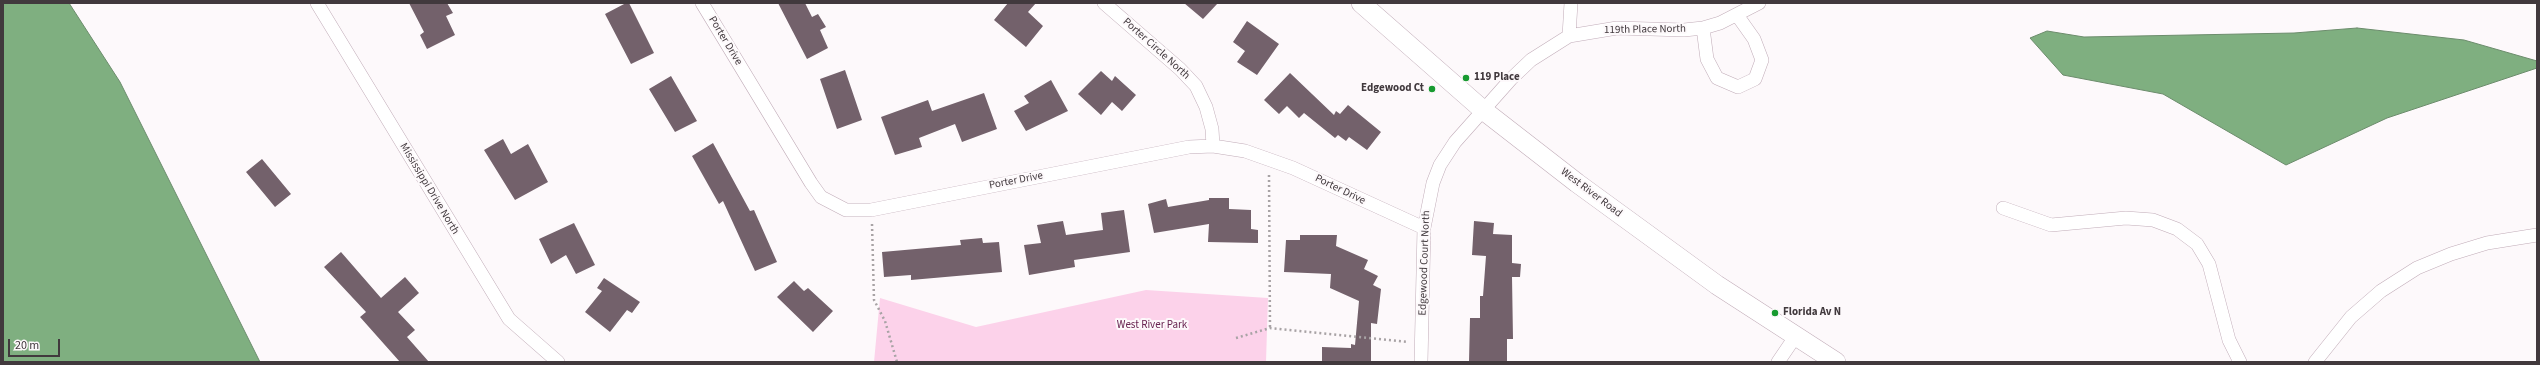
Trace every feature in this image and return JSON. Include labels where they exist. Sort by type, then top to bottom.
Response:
[{"type":"main road","name":"West River Road","points":[[1361,3],[1483,110],[1661,246],[1795,337],[1836,362]]},
{"type":"street","name":"Mississippi Drive North","points":[[316,3],[509,319],[558,362]]},
{"type":"street","name":"Porter Drive","points":[[702,3],[821,197],[846,210],[871,210],[1189,148],[1213,146],[1269,158],[1424,228]]},
{"type":"street","name":"Porter Circle North","points":[[1104,3],[1180,69],[1196,86],[1206,107],[1212,129],[1213,146]]},
{"type":"street","points":[[1569,36],[1570,3]]},
{"type":"street","name":"119th Place North","points":[[1483,110],[1531,60],[1569,36],[1617,28],[1684,30],[1702,28],[1737,15],[1759,3]]},
{"type":"street","points":[[1702,28],[1707,59],[1717,78],[1738,87],[1755,79],[1762,60],[1754,39],[1737,15]]},
{"type":"street","name":"Edgewood Court North","points":[[1421,362],[1424,228],[1426,208],[1440,165],[1455,142],[1483,110]]},
{"type":"street","points":[[2003,208],[2051,225],[2126,218],[2153,220],[2177,229],[2197,244],[2209,264],[2230,340],[2240,362]]},
{"type":"street","points":[[2315,362],[2351,317],[2381,291],[2417,268],[2451,254],[2487,243],[2537,235]]},
{"type":"street","points":[[1778,362],[1795,337]]},
{"type":"path","points":[[1269,158],[1270,328]]},
{"type":"path","points":[[871,210],[874,300],[885,321],[897,362]]},
{"type":"path","points":[[1236,338],[1270,328],[1422,343]]},
{"type":"green space","name":"West River Park","points":[[1146,290],[1268,298],[1266,362],[874,362],[880,298],[976,327]]},
{"type":"shaded area","points":[[3,3],[69,3],[120,82],[260,362],[3,362]]},
{"type":"shaded area","points":[[2357,28],[2464,40],[2537,61],[2537,68],[2387,118],[2286,165],[2163,94],[2063,75],[2030,38],[2047,31],[2084,37],[2294,33]]},
{"type":"building","points":[[409,3],[447,3],[453,13],[446,16],[455,35],[427,49],[420,35],[424,32]]},
{"type":"building","points":[[626,3],[629,3],[654,53],[631,64],[605,14]]},
{"type":"building","points":[[778,3],[805,3],[812,17],[818,14],[826,27],[820,30],[828,48],[807,59]]},
{"type":"building","points":[[1008,3],[1036,3],[1028,12],[1043,26],[1026,47],[994,20]]},
{"type":"building","points":[[1184,3],[1218,3],[1203,19]]},
{"type":"building","points":[[1247,21],[1279,44],[1257,75],[1237,62],[1245,51],[1233,42]]},
{"type":"building","points":[[845,70],[862,120],[837,129],[820,79]]},
{"type":"building","points":[[1101,71],[1112,81],[1115,76],[1136,95],[1122,111],[1112,102],[1101,115],[1078,94]]},
{"type":"building","points":[[1290,73],[1334,115],[1336,111],[1340,114],[1348,105],[1381,132],[1367,150],[1349,137],[1346,141],[1338,135],[1335,138],[1304,113],[1299,118],[1287,106],[1279,114],[1264,100]]},
{"type":"building","points":[[671,76],[697,121],[675,132],[649,89]]},
{"type":"building","points":[[1051,80],[1068,111],[1026,131],[1014,111],[1029,103],[1024,96]]},
{"type":"building","points":[[984,93],[997,129],[962,142],[955,124],[919,138],[922,147],[895,155],[881,117],[928,100],[932,111]]},
{"type":"building","points":[[503,139],[511,154],[528,144],[548,182],[515,200],[484,150]]},
{"type":"building","points":[[713,143],[750,211],[754,210],[777,262],[755,271],[723,201],[719,204],[692,156]]},
{"type":"building","points":[[262,159],[291,194],[275,207],[246,172]]},
{"type":"building","points":[[1209,198],[1229,198],[1229,209],[1251,210],[1251,229],[1258,230],[1258,243],[1208,242],[1209,224],[1154,233],[1148,204],[1166,199],[1168,207],[1209,200]]},
{"type":"building","points":[[1124,210],[1130,252],[1074,260],[1075,267],[1029,275],[1024,245],[1041,243],[1037,225],[1063,221],[1066,235],[1103,230],[1101,213]]},
{"type":"building","points":[[1474,221],[1494,223],[1493,234],[1512,235],[1512,263],[1521,264],[1520,277],[1512,277],[1513,339],[1507,339],[1507,362],[1469,362],[1470,318],[1480,318],[1480,296],[1483,296],[1486,256],[1472,255]]},
{"type":"building","points":[[574,223],[595,265],[576,274],[566,255],[551,264],[539,239]]},
{"type":"building","points":[[1300,235],[1337,235],[1336,246],[1368,260],[1364,269],[1378,276],[1373,285],[1381,289],[1377,324],[1371,323],[1371,362],[1322,362],[1322,347],[1351,348],[1351,344],[1355,345],[1359,301],[1330,288],[1331,274],[1284,272],[1286,240],[1300,240]]},
{"type":"building","points":[[982,238],[983,243],[999,242],[1002,272],[911,280],[911,275],[884,277],[882,252],[961,245],[960,240]]},
{"type":"building","points":[[341,252],[381,298],[405,277],[419,293],[398,312],[415,330],[407,337],[429,362],[400,362],[360,317],[366,312],[324,267]]},
{"type":"building","points":[[604,278],[640,302],[632,313],[627,310],[610,332],[585,312],[602,291],[597,288]]},
{"type":"building","points":[[794,281],[804,291],[808,288],[833,311],[813,332],[777,297]]},
{"type":"place","name":"119 Place","points":[[1466,78]]},
{"type":"place","name":"Edgewood Ct","points":[[1432,89]]},
{"type":"place","name":"Florida Av N","points":[[1775,313]]}]
